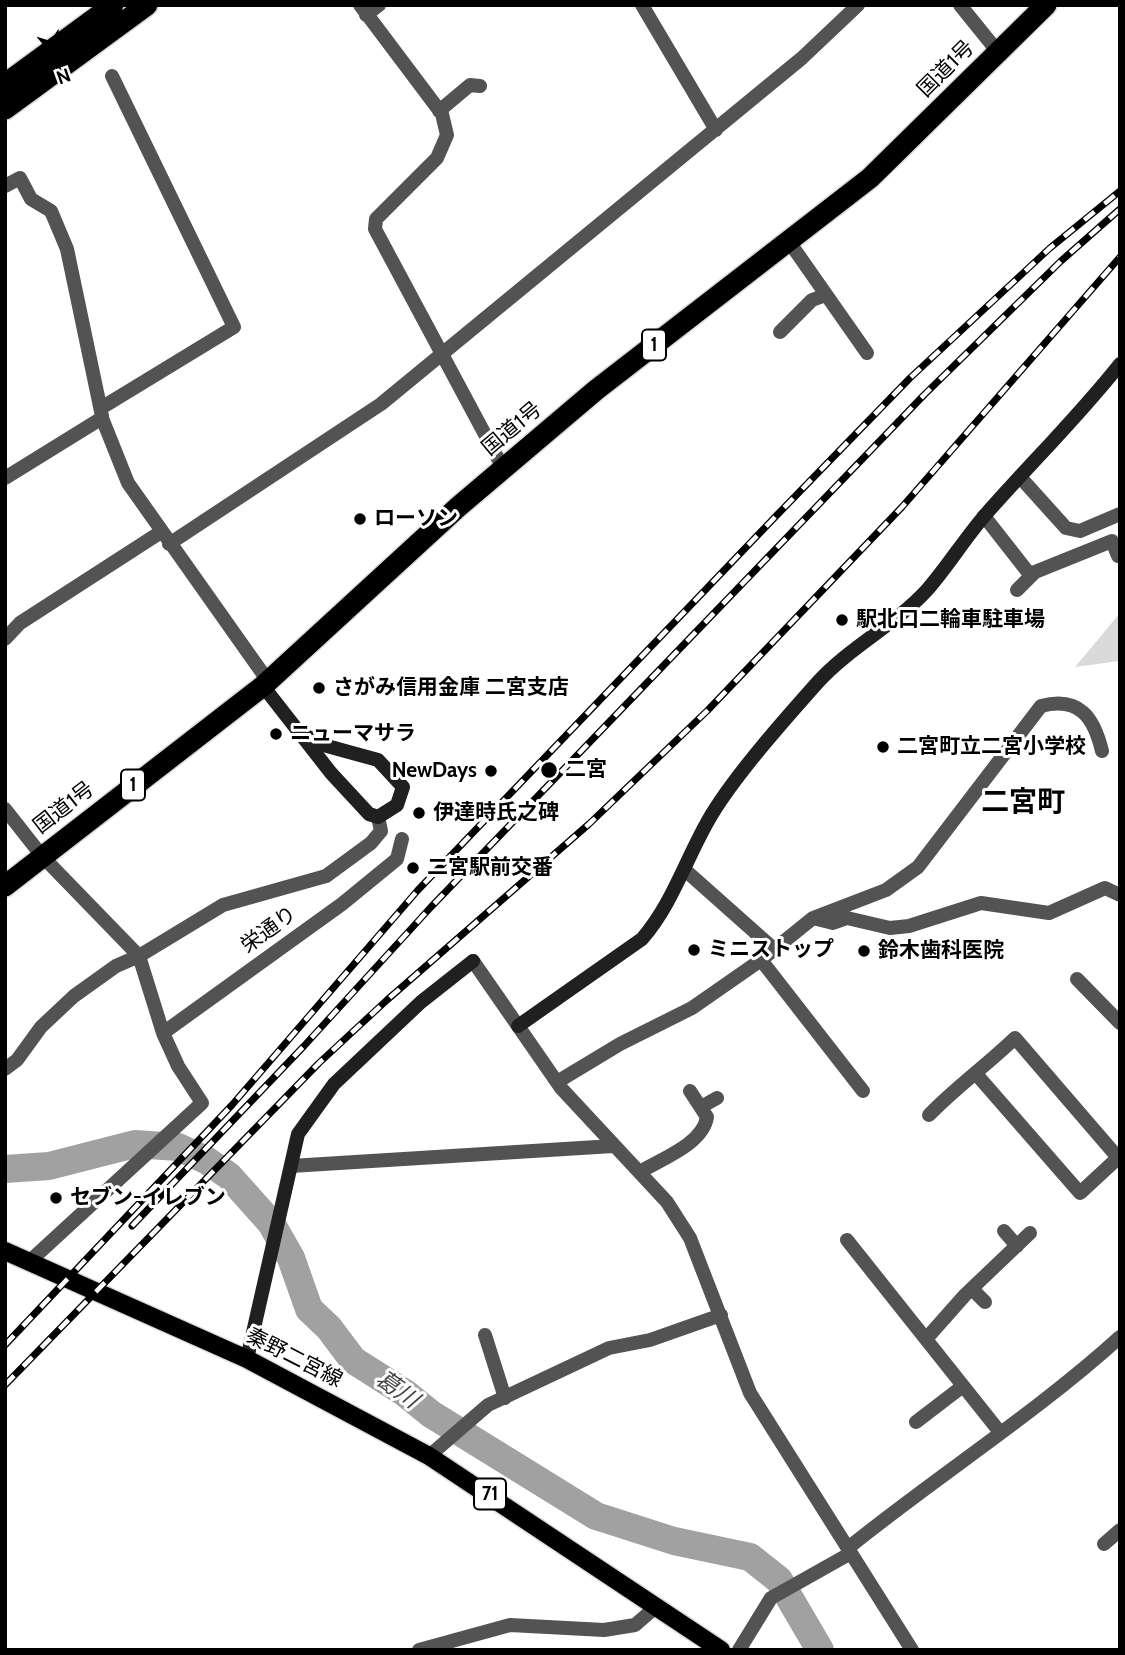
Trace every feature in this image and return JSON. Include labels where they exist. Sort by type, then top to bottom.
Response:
[{"type":"highway","points":[[5,84],[113,5]]},
{"type":"highway","points":[[5,108],[147,5]]},
{"type":"highway","name":"国道1号","points":[[5,886],[265,683],[503,468],[650,347],[790,243],[870,178],[1046,5]]},
{"type":"main road","name":"秦野二宮線","points":[[5,1251],[247,1359],[435,1451],[721,1650]]},
{"type":"street","points":[[379,5],[363,10],[439,111],[447,135],[438,158],[376,219],[375,229],[503,468]]},
{"type":"street","points":[[642,5],[716,130]]},
{"type":"street","points":[[960,5],[998,52]]},
{"type":"street","points":[[5,639],[20,623],[342,433],[443,356],[716,130],[802,58],[853,7]]},
{"type":"street","points":[[5,478],[234,327],[112,76]]},
{"type":"street","points":[[439,111],[470,85],[480,86]]},
{"type":"street","points":[[5,186],[20,178],[31,198],[51,211],[67,249],[76,281],[102,413],[128,482],[265,683],[331,773],[369,814],[378,817],[387,814],[397,805],[403,787],[378,760],[327,746],[304,735]]},
{"type":"street","points":[[790,243],[867,353]]},
{"type":"street","points":[[780,332],[812,300],[826,295]]},
{"type":"street","points":[[518,1026],[642,939],[655,924],[711,816],[726,794],[819,681],[849,653],[895,620],[927,590],[984,516],[1120,364]]},
{"type":"street","points":[[1020,477],[1066,528],[1080,531],[1120,514]]},
{"type":"street","points":[[984,516],[1031,576]]},
{"type":"street","points":[[1017,590],[1031,576],[1112,541],[1118,556]]},
{"type":"street","points":[[557,1082],[620,1044],[692,1008],[775,950],[813,918],[886,890],[918,867],[1041,706],[1068,704],[1084,712],[1096,726],[1102,751]]},
{"type":"street","points":[[331,773],[330,766],[335,758],[361,755]]},
{"type":"street","points":[[5,809],[42,856],[139,956],[163,1032],[178,1066],[202,1103],[30,1261]]},
{"type":"street","points":[[5,1069],[17,1060],[41,1027],[74,996],[116,966],[139,956],[223,905],[326,876],[371,844],[381,831],[378,817]]},
{"type":"street","name":"栄通り","points":[[163,1032],[342,904],[397,859],[402,839]]},
{"type":"street","points":[[685,870],[775,950]]},
{"type":"street","points":[[813,918],[833,923],[847,918],[890,928],[909,926],[981,903],[1049,913],[1105,888],[1120,895]]},
{"type":"street","points":[[761,960],[863,1091]]},
{"type":"street","points":[[247,1359],[298,1134],[334,1083],[421,1002],[473,961],[557,1082],[667,1202],[690,1238],[750,1394],[912,1650]]},
{"type":"street","points":[[1077,979],[1120,1023]]},
{"type":"street","points":[[929,1115],[953,1090],[977,1074],[1015,1038],[1119,1158],[1080,1193],[977,1074]]},
{"type":"street","points":[[640,1172],[686,1145],[706,1127],[707,1117],[690,1091]]},
{"type":"street","points":[[701,1107],[717,1098]]},
{"type":"street","points":[[290,1169],[613,1146]]},
{"type":"street","points":[[1004,1231],[1017,1246]]},
{"type":"street","points":[[926,1339],[972,1289],[1030,1233]]},
{"type":"street","points":[[847,1240],[999,1431]]},
{"type":"street","points":[[972,1289],[985,1302]]},
{"type":"street","points":[[435,1451],[467,1420],[488,1405],[609,1348],[650,1340],[721,1315]]},
{"type":"street","points":[[485,1335],[505,1398]]},
{"type":"street","points":[[739,1650],[771,1598],[849,1550],[999,1431],[1067,1386],[1120,1337]]},
{"type":"street","points":[[916,1422],[963,1386]]},
{"type":"street","points":[[1104,1544],[1120,1531]]},
{"type":"street","points":[[419,1650],[510,1625],[604,1630],[635,1625],[657,1606]]},
{"type":"shaded area","points":[[1120,613],[1120,661],[1075,667]]},
{"type":"waterway","name":"葛川","points":[[5,1169],[49,1166],[135,1144],[178,1147],[206,1160],[229,1176],[271,1223],[291,1258],[309,1309],[329,1328],[353,1360],[405,1393],[431,1414],[596,1516],[674,1541],[750,1557],[779,1580],[820,1650]]},
{"type":"railway","points":[[5,1345],[232,1105],[418,890],[777,515],[910,378],[1050,248],[1120,191]]},
{"type":"railway","points":[[132,1226],[304,1046],[431,907],[924,395],[1061,261],[1120,209]]},
{"type":"railway","points":[[5,1385],[319,1063],[387,1000],[589,824],[707,711],[902,507],[1120,257]]},
{"type":"place","name":"ローソン","points":[[360,519]]},
{"type":"place","name":"駅北口二輪車駐車場","points":[[842,620]]},
{"type":"place","name":"さがみ信用金庫 二宮支店","points":[[319,688]]},
{"type":"place","name":"ニューマサラ","points":[[276,734]]},
{"type":"place","name":"二宮町立二宮小学校","points":[[883,747]]},
{"type":"place","name":"二宮","points":[[549,770]]},
{"type":"place","name":"NewDays","points":[[491,771]]},
{"type":"place","name":"伊達時氏之碑","points":[[419,813]]},
{"type":"place","name":"二宮駅前交番","points":[[413,868]]},
{"type":"place","name":"ミニストップ","points":[[694,950]]},
{"type":"place","name":"鈴木歯科医院","points":[[864,951]]},
{"type":"place","name":"セブン-イレブン","points":[[56,1198]]},
{"type":"district","name":"二宮町","points":[[1023,803]]}]
